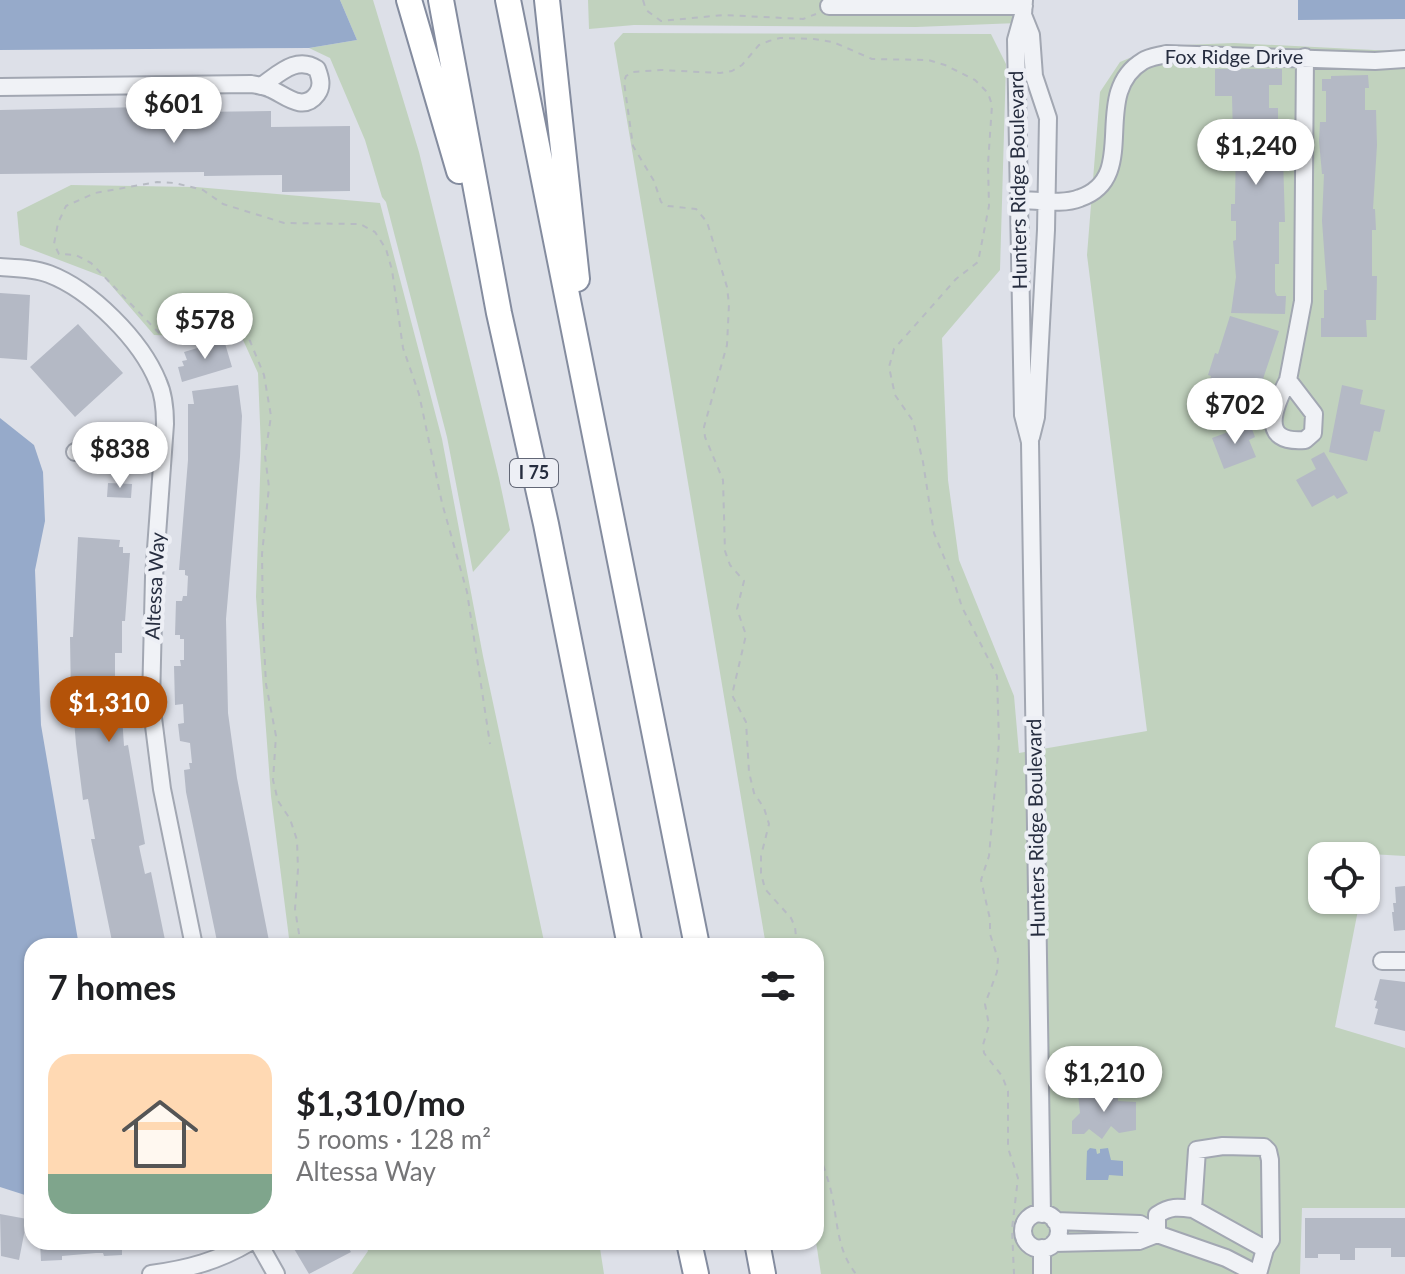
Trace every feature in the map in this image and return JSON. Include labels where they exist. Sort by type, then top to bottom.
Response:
[{"type":"highway","points":[[409,0],[499,313]]},
{"type":"highway","name":"I 75","points":[[441,0],[499,313],[546,524],[628,938]]},
{"type":"highway","points":[[508,0],[695,938]]},
{"type":"highway","points":[[547,0],[580,303],[584,389]]},
{"type":"highway","points":[[691,1250],[696,1274]]},
{"type":"highway","points":[[758,1250],[763,1274]]},
{"type":"street","points":[[825,7],[1024,7]]},
{"type":"street","name":"Hunters Ridge Boulevard","points":[[1024,7],[1031,35],[1034,76],[1048,118],[1036,417],[1030,442]]},
{"type":"street","name":"Hunters Ridge Boulevard","points":[[1024,7],[1016,40],[1023,415],[1030,442],[1048,1217]]},
{"type":"street","name":"Fox Ridge Drive","points":[[1019,200],[1081,198],[1104,180],[1114,149],[1114,108],[1119,89],[1128,74],[1144,61],[1166,54],[1375,61],[1405,59]]},
{"type":"street","points":[[1288,380],[1303,301],[1305,57]]},
{"type":"street","points":[[0,87],[261,86]]},
{"type":"street","name":"Altessa Way","points":[[0,267],[47,273],[85,293],[131,339],[158,380],[164,403],[151,702],[162,789],[192,938]]},
{"type":"street","points":[[75,452],[162,458]]},
{"type":"street","points":[[1382,961],[1405,961]]},
{"type":"street","points":[[1157,1234],[1139,1241],[1048,1246],[1028,1243],[1023,1233],[1029,1218],[1140,1224],[1157,1234],[1226,1258],[1258,1274],[1271,1240],[1270,1160],[1264,1147],[1223,1146],[1197,1150],[1193,1209]]},
{"type":"street","points":[[1157,1234],[1157,1215],[1176,1206],[1193,1209],[1265,1249]]},
{"type":"street","points":[[1042,1274],[1048,1246],[1059,1232],[1048,1217]]},
{"type":"street","points":[[151,1274],[219,1267],[240,1250]]},
{"type":"street","points":[[262,1250],[276,1274]]},
{"type":"path","points":[[643,0],[646,10],[661,21],[724,15],[803,19],[825,7]]},
{"type":"path","points":[[796,938],[791,918],[765,889],[761,856],[769,824],[764,808],[754,793],[749,772],[746,722],[732,695],[746,635],[737,609],[744,581],[730,565],[725,551],[723,480],[705,437],[704,427],[727,345],[727,287],[707,222],[701,213],[696,209],[668,206],[661,202],[654,181],[633,146],[624,82],[626,76],[642,70],[732,71],[742,65],[759,45],[780,38],[833,42],[872,59],[928,60],[945,65],[975,80],[988,93],[992,105],[989,206],[978,262],[956,279],[894,349],[889,367],[895,395],[913,421],[934,533],[962,607],[997,676],[999,742],[989,856],[981,880],[990,919],[990,934],[998,959],[997,972],[985,1004],[989,1025],[983,1045],[984,1053],[1002,1076],[1008,1091],[1008,1148],[1018,1178],[1012,1229],[1014,1274]]},
{"type":"path","points":[[300,938],[295,909],[297,840],[290,819],[275,793],[273,761],[276,736],[266,684],[262,554],[269,487],[265,456],[271,416],[264,375],[250,341],[234,322],[213,325],[176,339],[163,337],[91,263],[76,255],[59,254],[54,244],[58,223],[66,206],[95,193],[157,182],[175,183],[203,190],[223,204],[284,223],[360,224],[375,232],[386,249],[392,270],[403,348],[419,394],[446,518],[467,592],[490,744]]},
{"type":"path","points":[[824,1169],[842,1250],[856,1274]]},
{"type":"green space","points":[[340,0],[373,0],[419,152],[499,478],[510,530],[473,572],[447,437],[386,202],[365,140],[330,58],[309,48],[357,40]]},
{"type":"green space","points":[[588,0],[1020,0],[1019,23],[916,27],[634,25],[589,29]]},
{"type":"green space","points":[[623,33],[991,34],[1006,64],[1000,270],[942,338],[948,480],[959,560],[1014,696],[1019,753],[1147,731],[1087,255],[1100,92],[1120,62],[1158,46],[1234,43],[1405,49],[1405,856],[1380,855],[1380,842],[1308,842],[1308,914],[1357,914],[1335,1027],[1405,1048],[1405,1208],[1302,1208],[1300,1274],[821,1274],[817,1250],[824,1250],[824,938],[765,938],[614,43]]},
{"type":"green space","points":[[71,185],[196,187],[380,203],[442,439],[483,656],[543,938],[289,938],[271,796],[256,597],[261,449],[258,373],[238,329],[185,336],[154,335],[104,277],[20,245],[17,212]]},
{"type":"green space","points":[[600,1250],[604,1274],[352,1274],[368,1251]]},
{"type":"water","points":[[0,0],[340,0],[357,40],[309,48],[0,50]]},
{"type":"water","points":[[1298,0],[1405,0],[1405,19],[1298,20]]},
{"type":"water","points":[[0,418],[34,445],[43,472],[45,521],[35,570],[41,725],[78,938],[24,938],[24,1195],[0,1187]]},
{"type":"water","points":[[1108,1148],[1111,1160],[1123,1161],[1123,1176],[1109,1175],[1108,1180],[1086,1180],[1087,1151],[1096,1149],[1097,1154],[1100,1149]]},
{"type":"building","points":[[1215,69],[1282,69],[1282,85],[1269,85],[1269,108],[1278,108],[1278,125],[1284,125],[1286,142],[1286,158],[1283,158],[1285,222],[1279,222],[1279,264],[1275,264],[1275,292],[1277,296],[1286,296],[1285,314],[1231,313],[1236,277],[1233,241],[1236,240],[1236,221],[1231,221],[1231,204],[1235,204],[1236,138],[1233,138],[1232,96],[1215,96]]},
{"type":"building","points":[[1368,75],[1365,110],[1376,110],[1373,209],[1376,230],[1372,230],[1372,276],[1377,276],[1376,320],[1366,320],[1367,337],[1321,337],[1324,290],[1327,290],[1322,221],[1324,174],[1319,141],[1320,122],[1326,122],[1326,91],[1322,91],[1322,79]]},
{"type":"building","points":[[193,106],[193,112],[271,111],[271,127],[350,126],[350,191],[282,192],[282,175],[204,176],[204,172],[0,174],[0,110]]},
{"type":"building","points":[[0,293],[30,295],[27,360],[0,358]]},
{"type":"building","points":[[1230,316],[1279,331],[1253,409],[1243,406],[1248,419],[1202,405],[1211,376],[1208,375]]},
{"type":"building","points":[[78,324],[123,373],[75,417],[30,367]]},
{"type":"building","points":[[224,340],[232,367],[182,382],[178,367],[184,366],[182,361],[187,360],[184,352]]},
{"type":"building","points":[[238,385],[242,416],[226,619],[228,713],[237,778],[268,938],[216,938],[186,792],[184,770],[190,769],[189,763],[192,763],[190,743],[180,741],[178,724],[184,723],[183,704],[175,705],[174,666],[181,666],[180,660],[184,660],[184,639],[175,635],[176,601],[182,601],[183,596],[187,596],[188,576],[185,570],[179,570],[188,460],[188,404],[194,404],[192,391]]},
{"type":"building","points":[[1342,385],[1363,390],[1360,404],[1385,410],[1380,432],[1374,431],[1367,461],[1329,452]]},
{"type":"building","points":[[1250,424],[1255,437],[1249,440],[1256,457],[1224,469],[1212,438]]},
{"type":"building","points":[[1324,452],[1348,493],[1337,499],[1334,495],[1312,507],[1296,480],[1316,469],[1311,459]]},
{"type":"building","points":[[108,483],[132,484],[131,498],[107,497]]},
{"type":"building","points":[[78,537],[120,540],[119,547],[123,547],[123,553],[130,553],[125,621],[122,621],[122,653],[115,653],[115,676],[116,681],[123,681],[126,715],[122,716],[124,746],[128,745],[145,844],[139,846],[145,874],[151,872],[165,938],[111,938],[91,839],[95,839],[88,799],[83,800],[74,720],[79,720],[77,698],[71,699],[70,637],[73,637]]},
{"type":"building","points":[[1405,886],[1405,930],[1394,931],[1392,912],[1393,903],[1396,903],[1395,887]]},
{"type":"building","points":[[1380,979],[1405,982],[1405,1031],[1374,1024],[1378,1009],[1374,1000]]},
{"type":"building","points":[[1101,1085],[1111,1094],[1118,1093],[1118,1101],[1136,1102],[1136,1130],[1119,1133],[1111,1126],[1102,1139],[1089,1129],[1084,1134],[1072,1134],[1072,1121],[1080,1113],[1078,1094],[1092,1094]]},
{"type":"building","points":[[0,1214],[24,1218],[19,1260],[1,1256]]},
{"type":"building","points":[[1305,1218],[1405,1218],[1405,1257],[1391,1257],[1391,1248],[1355,1248],[1355,1260],[1340,1260],[1340,1254],[1318,1254],[1318,1258],[1305,1258]]},
{"type":"building","points":[[40,1250],[122,1250],[122,1255],[96,1253],[41,1261]]},
{"type":"building","points":[[295,1250],[351,1252],[309,1274]]}]
